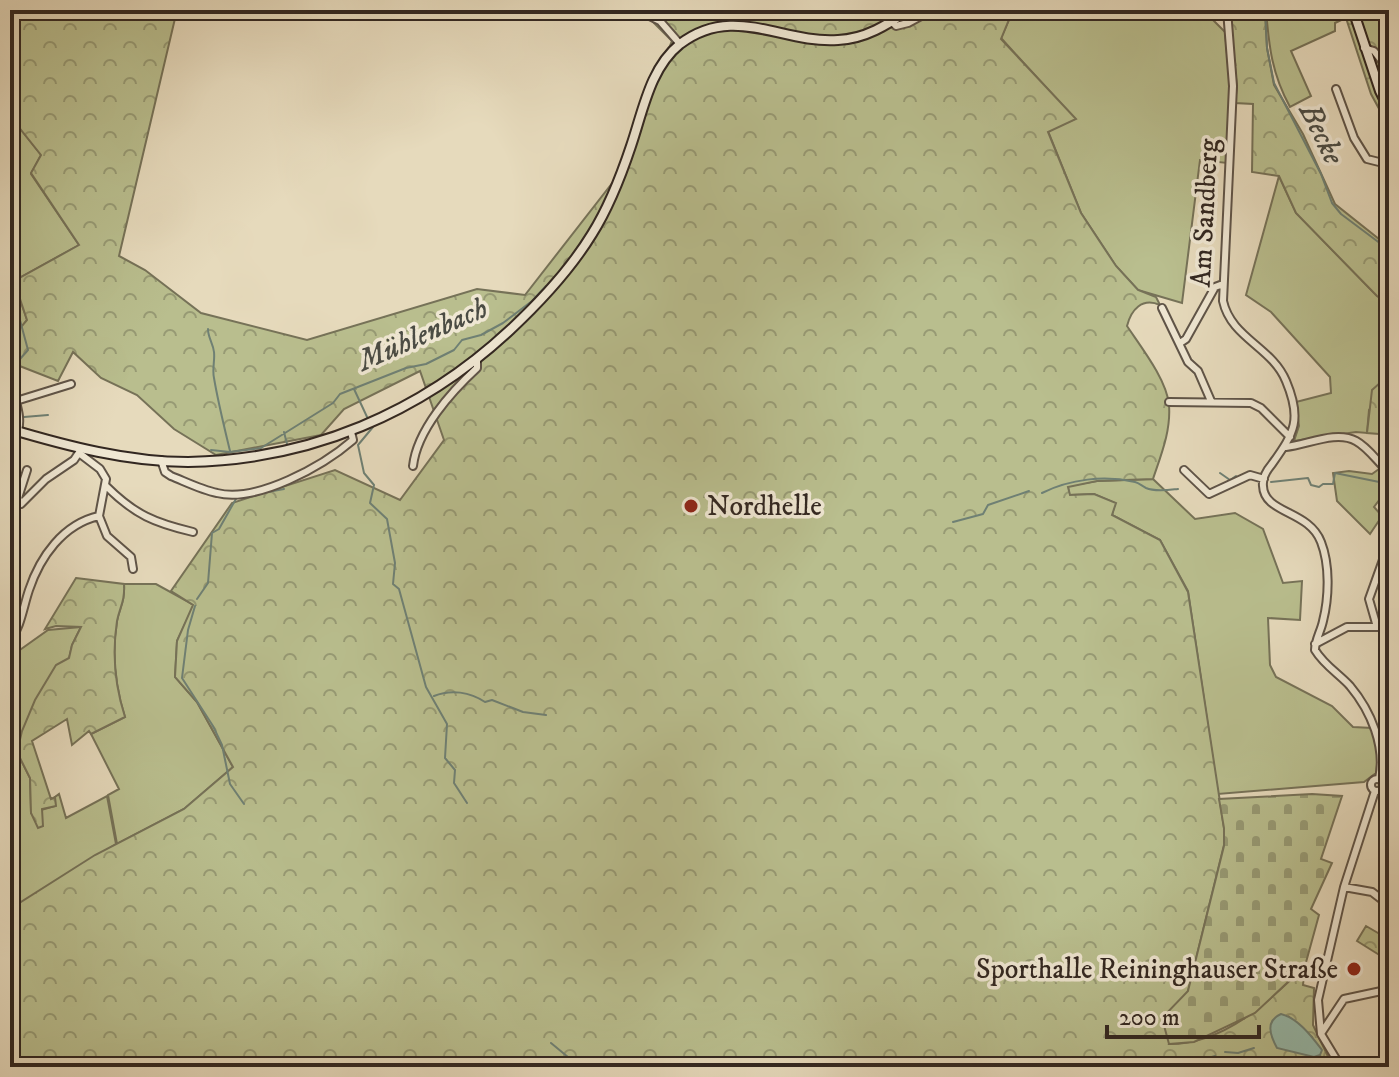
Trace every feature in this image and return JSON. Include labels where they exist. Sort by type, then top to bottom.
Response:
[{"type":"main road","points":[[14,430],[80,451],[186,462],[248,458],[308,446],[351,432],[419,399],[477,360],[529,313],[561,278],[592,234],[614,192],[653,81],[680,44],[707,30],[748,25],[811,40],[837,41],[856,38],[909,10]]},
{"type":"main road","points":[[1353,10],[1364,48],[1389,109]]},
{"type":"street","points":[[637,10],[660,21],[680,44]]},
{"type":"street","points":[[891,21],[896,26],[902,25],[932,10]]},
{"type":"street","name":"Am Sandberg","points":[[1227,10],[1233,86],[1223,284],[1226,314],[1237,330],[1271,356],[1285,377],[1294,402],[1296,423],[1286,447],[1264,479]]},
{"type":"street","points":[[1364,48],[1374,51],[1389,70]]},
{"type":"street","points":[[1336,89],[1354,138],[1367,159],[1383,163],[1389,160]]},
{"type":"street","points":[[1180,343],[1186,339],[1215,287],[1223,284]]},
{"type":"street","points":[[10,303],[15,330],[13,377],[20,419],[14,430]]},
{"type":"street","points":[[1162,308],[1188,362],[1198,371],[1211,401]]},
{"type":"street","points":[[413,466],[414,452],[438,412],[452,392],[477,368],[477,360]]},
{"type":"street","points":[[16,401],[71,384]]},
{"type":"street","points":[[1169,402],[1251,403],[1261,408],[1290,437]]},
{"type":"street","points":[[161,460],[165,472],[171,476],[219,494],[243,493],[298,476],[345,447],[353,440],[351,432]]},
{"type":"street","points":[[1286,447],[1329,438],[1350,439],[1357,441],[1389,472]]},
{"type":"street","points":[[27,470],[18,498],[21,504],[80,451],[104,473],[106,486],[99,516],[107,536],[131,557],[133,569]]},
{"type":"street","points":[[1184,470],[1209,494],[1250,475],[1264,479],[1263,489],[1270,503],[1312,526],[1322,543],[1327,569],[1327,598],[1315,644],[1319,655],[1350,686],[1374,725],[1389,809]]},
{"type":"street","points":[[106,486],[129,508],[146,518],[193,532]]},
{"type":"street","points":[[10,642],[20,625],[29,589],[43,559],[78,522],[99,516]]},
{"type":"street","points":[[1377,627],[1369,599],[1389,543]]},
{"type":"street","points":[[1315,644],[1347,627],[1389,624]]},
{"type":"street","points":[[1341,1067],[1321,1034],[1318,1000],[1344,887],[1375,791],[1384,784],[1389,768]]},
{"type":"street","points":[[1344,887],[1372,892],[1389,905]]},
{"type":"street","points":[[1321,1034],[1344,999],[1386,990]]},
{"type":"green space","points":[[10,10],[177,10],[119,256],[145,270],[201,313],[307,340],[477,289],[525,295],[613,182],[672,41],[641,10],[1013,10],[1001,39],[1076,119],[1048,132],[1081,213],[1116,266],[1138,290],[1156,297],[1160,305],[1148,303],[1138,306],[1127,326],[1159,375],[1169,405],[1167,434],[1153,479],[1097,481],[1068,487],[1070,495],[1094,494],[1116,503],[1112,515],[1160,540],[1188,592],[1224,845],[1188,991],[1169,1044],[1209,1037],[1227,1029],[1260,1006],[1305,966],[1303,985],[1314,988],[1313,1025],[1333,1067],[1307,1067],[1269,1061],[1262,1067],[10,1067],[10,932],[17,927],[10,909],[95,855],[184,809],[233,767],[197,702],[175,677],[177,641],[193,605],[171,591],[232,503],[335,470],[400,500],[444,440],[420,371],[344,409],[321,435],[216,455],[174,429],[137,395],[101,378],[73,352],[58,381],[17,365],[15,381],[10,386],[10,340],[27,320],[14,281],[79,245],[31,173],[41,155],[10,116]],"holes":[[[1288,1016],[1312,1037],[1320,1055],[1314,1057]]]},
{"type":"green space","points":[[1013,10],[1203,10],[1225,32],[1230,87],[1227,163],[1200,160],[1182,303],[1138,290],[1116,266],[1081,213],[1048,131],[1075,119],[1001,38]]},
{"type":"green space","points":[[1229,10],[1265,10],[1267,48],[1274,85],[1303,134],[1335,204],[1389,247],[1389,303],[1377,296],[1296,213],[1279,176],[1252,172],[1253,104],[1235,103],[1237,87]]},
{"type":"green space","points":[[1266,10],[1348,10],[1350,16],[1335,23],[1335,31],[1291,51],[1311,96],[1290,107],[1272,60]]},
{"type":"green space","points":[[1357,10],[1389,10],[1389,99],[1384,90]]},
{"type":"green space","points":[[1350,16],[1378,93],[1389,114],[1389,127],[1371,94],[1346,18]]},
{"type":"green space","points":[[10,116],[41,155],[31,174],[79,245],[14,281],[27,320],[11,341]]},
{"type":"green space","points":[[1279,176],[1296,213],[1377,296],[1389,303],[1389,388],[1369,410],[1367,433],[1294,441],[1299,426],[1296,402],[1331,393],[1330,377],[1271,312],[1246,295]]},
{"type":"green space","points":[[1381,382],[1389,388],[1389,428],[1379,434],[1367,433],[1372,390]]},
{"type":"green space","points":[[1379,469],[1389,479],[1389,487],[1374,507],[1382,516],[1370,534],[1337,501],[1333,473],[1349,471],[1372,474]]},
{"type":"green space","points":[[1153,479],[1195,519],[1235,513],[1263,529],[1283,583],[1302,581],[1300,620],[1268,618],[1270,665],[1276,677],[1332,706],[1353,727],[1372,728],[1378,757],[1376,773],[1364,782],[1218,794],[1188,591],[1160,540],[1112,515],[1115,503],[1094,494],[1069,495],[1068,486],[1097,481]]},
{"type":"green space","points":[[76,578],[124,584],[115,633],[115,657],[125,717],[91,734],[89,731],[72,745],[67,719],[32,741],[56,806],[42,809],[43,826],[38,828],[31,813],[30,778],[17,752],[35,700],[56,665],[69,658],[81,627],[45,629]]},
{"type":"green space","points":[[124,584],[156,584],[194,605],[177,641],[175,677],[197,702],[233,767],[184,809],[117,844],[108,795],[119,789],[91,734],[125,717],[115,657],[115,633]]},
{"type":"green space","points":[[81,627],[69,659],[17,752],[30,778],[31,813],[55,806],[55,797],[59,794],[66,818],[107,796],[116,844],[11,909],[18,927],[10,932],[10,657],[48,630]]},
{"type":"green space","points":[[1312,794],[1342,796],[1321,859],[1332,863],[1311,909],[1319,915],[1305,966],[1255,1013],[1194,1042],[1169,1044],[1162,1018],[1188,991],[1224,846],[1219,799]]},
{"type":"green space","points":[[1389,924],[1389,961],[1357,941],[1366,926],[1385,937]]},
{"type":"shaded area","points":[[1281,1014],[1304,1029],[1322,1050],[1320,1055],[1314,1057],[1277,1048],[1271,1024]]},
{"type":"shaded area","points":[[1215,1056],[1219,1067],[1180,1067],[1180,1066]]},
{"type":"waterway","name":"Becke","points":[[1265,10],[1267,48],[1274,83],[1321,174],[1332,203],[1341,214],[1389,250]]},
{"type":"waterway","points":[[10,283],[28,350],[20,359],[17,373]]},
{"type":"waterway","name":"Mühlenbach","points":[[211,450],[230,452],[261,448],[333,403],[340,394],[406,368],[426,364],[454,350],[462,340],[481,335],[503,323],[546,286]]},
{"type":"waterway","points":[[208,329],[214,352],[213,371],[230,451]]},
{"type":"waterway","points":[[354,389],[368,419]]},
{"type":"waterway","points":[[24,417],[48,415]]},
{"type":"waterway","points":[[373,427],[358,445],[364,473],[374,485],[370,503],[387,519],[395,563],[393,584],[399,589],[426,687],[447,724],[445,758],[455,770],[454,783],[467,803]]},
{"type":"waterway","points":[[284,432],[287,444]]},
{"type":"waterway","points":[[1220,473],[1230,480],[1236,476]]},
{"type":"waterway","points":[[1271,482],[1308,478],[1311,485],[1319,487],[1333,484],[1335,473],[1389,484]]},
{"type":"waterway","points":[[1042,493],[1064,484],[1099,479],[1135,482],[1153,490],[1178,489]]},
{"type":"waterway","points":[[251,495],[284,489]]},
{"type":"waterway","points":[[953,522],[983,514],[988,505],[1029,491]]},
{"type":"waterway","points":[[197,599],[208,583],[212,533],[219,529],[237,497]]},
{"type":"waterway","points":[[195,606],[188,630],[182,678],[213,726],[222,745],[230,784],[244,804]]},
{"type":"waterway","points":[[434,696],[460,693],[485,702],[492,700],[523,712],[546,715]]},
{"type":"waterway","points":[[551,1043],[580,1067]]},
{"type":"waterway","points":[[1225,1052],[1238,1053],[1254,1048]]},
{"type":"place","name":"Nordhelle","points":[[691,506]]},
{"type":"place","name":"Sporthalle Reininghauser Straße","points":[[1354,969]]}]
